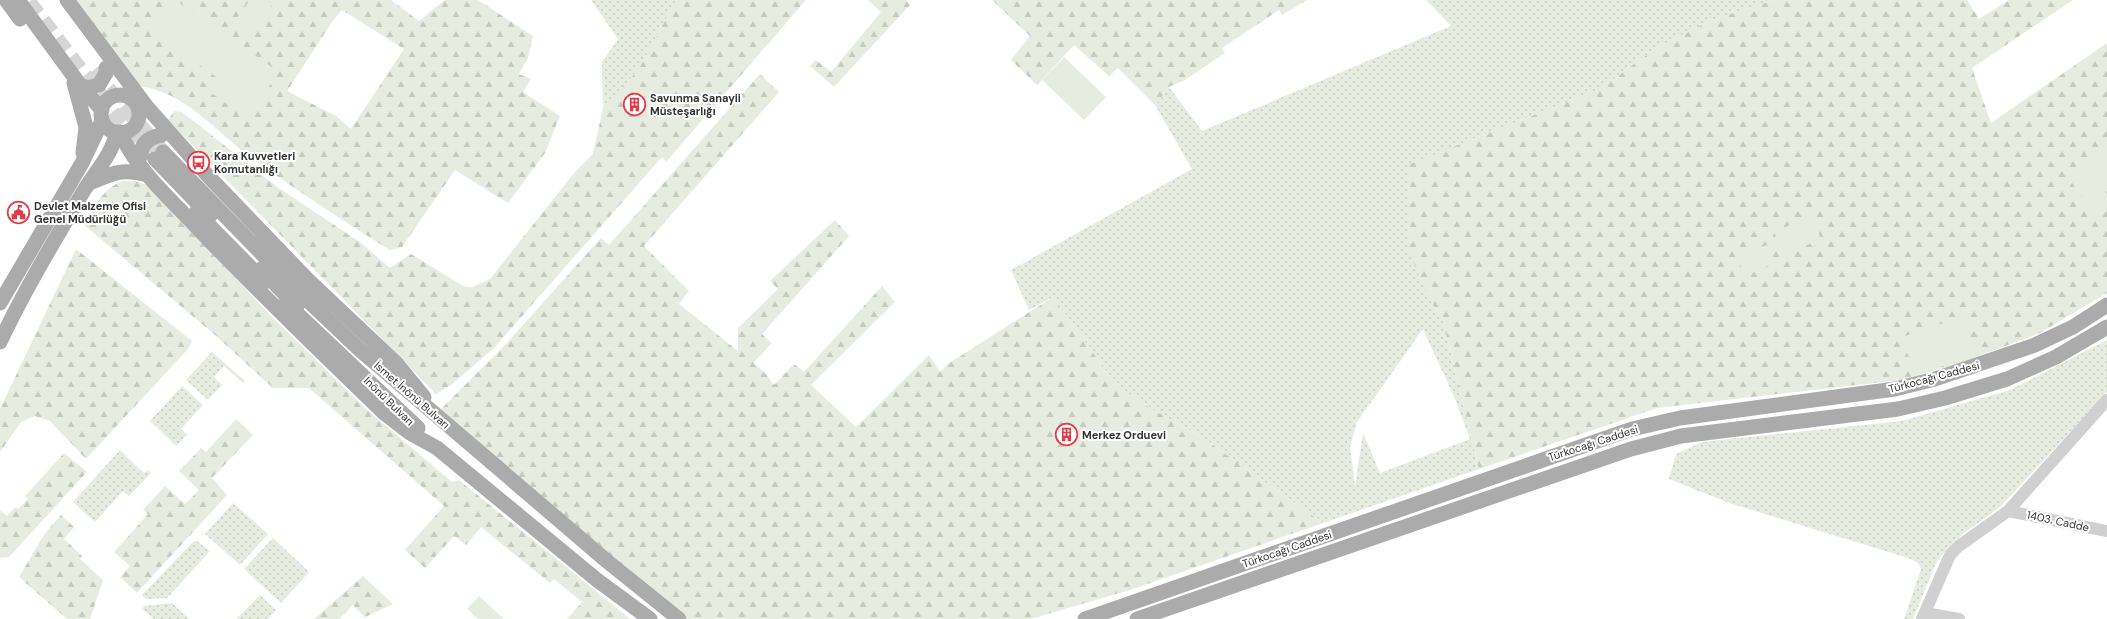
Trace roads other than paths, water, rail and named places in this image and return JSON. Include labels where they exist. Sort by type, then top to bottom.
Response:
[{"type":"main road","points":[[6,0],[55,63],[71,72],[83,111],[86,127],[82,163]]},
{"type":"main road","points":[[18,0],[102,116],[107,128],[120,132],[153,155]]},
{"type":"main road","points":[[55,0],[106,68],[124,95],[134,101],[139,111],[249,227],[435,415]]},
{"type":"main road","points":[[67,0],[147,107],[220,188],[308,280],[396,363],[417,387],[435,415]]},
{"type":"main road","points":[[80,85],[87,88],[99,85],[106,73],[106,68]]},
{"type":"main road","points":[[0,303],[82,163],[102,116],[107,100],[112,96],[124,95]]},
{"type":"main road","points":[[0,342],[12,317],[88,184],[112,149],[120,132],[134,127],[137,122],[139,111]]},
{"type":"main road","points":[[120,132],[127,149],[148,175],[222,254],[384,413],[410,433],[437,448],[644,619]]},
{"type":"main road","points":[[153,155],[141,149],[148,140],[162,135]]},
{"type":"main road","name":"İsmet İnönü Bulvarı","points":[[153,155],[360,350],[602,557],[679,619]]},
{"type":"main road","name":"İnönü Bulvarı","points":[[153,155],[280,298],[341,354],[437,448]]},
{"type":"main road","points":[[88,184],[117,171],[134,171],[148,175]]},
{"type":"main road","name":"Türkocağı Caddesi","points":[[1085,619],[1343,530],[1564,451],[1632,429],[1680,418],[1896,390],[1935,379],[2036,345],[2073,327],[2107,305]]},
{"type":"main road","name":"Türkocağı Caddesi","points":[[1137,619],[1631,450],[1681,436],[1898,409],[1945,398],[2007,379],[2056,357],[2107,327]]},
{"type":"main road","points":[[1680,418],[1681,436]]},
{"type":"main road","points":[[1343,530],[1354,544]]},
{"type":"main road","points":[[597,580],[650,619]]},
{"type":"street","points":[[1959,619],[1924,616],[1950,555],[1959,546],[2008,511],[2107,400]]},
{"type":"street","name":"1403. Cadde","points":[[2008,511],[2107,531]]},
{"type":"tunnel","points":[[29,2],[116,116],[155,159]]},
{"type":"tunnel","points":[[93,71],[163,152]]},
{"type":"place","name":"Savunma Sanayii Müsteşarlığı","points":[[634,104]]},
{"type":"place","name":"Kara Kuvvetleri Komutanlığı","points":[[199,162]]},
{"type":"place","name":"Devlet Malzeme Ofisi Genel Müdürlüğü","points":[[19,212]]},
{"type":"place","name":"Merkez Orduevi","points":[[1067,435]]}]
